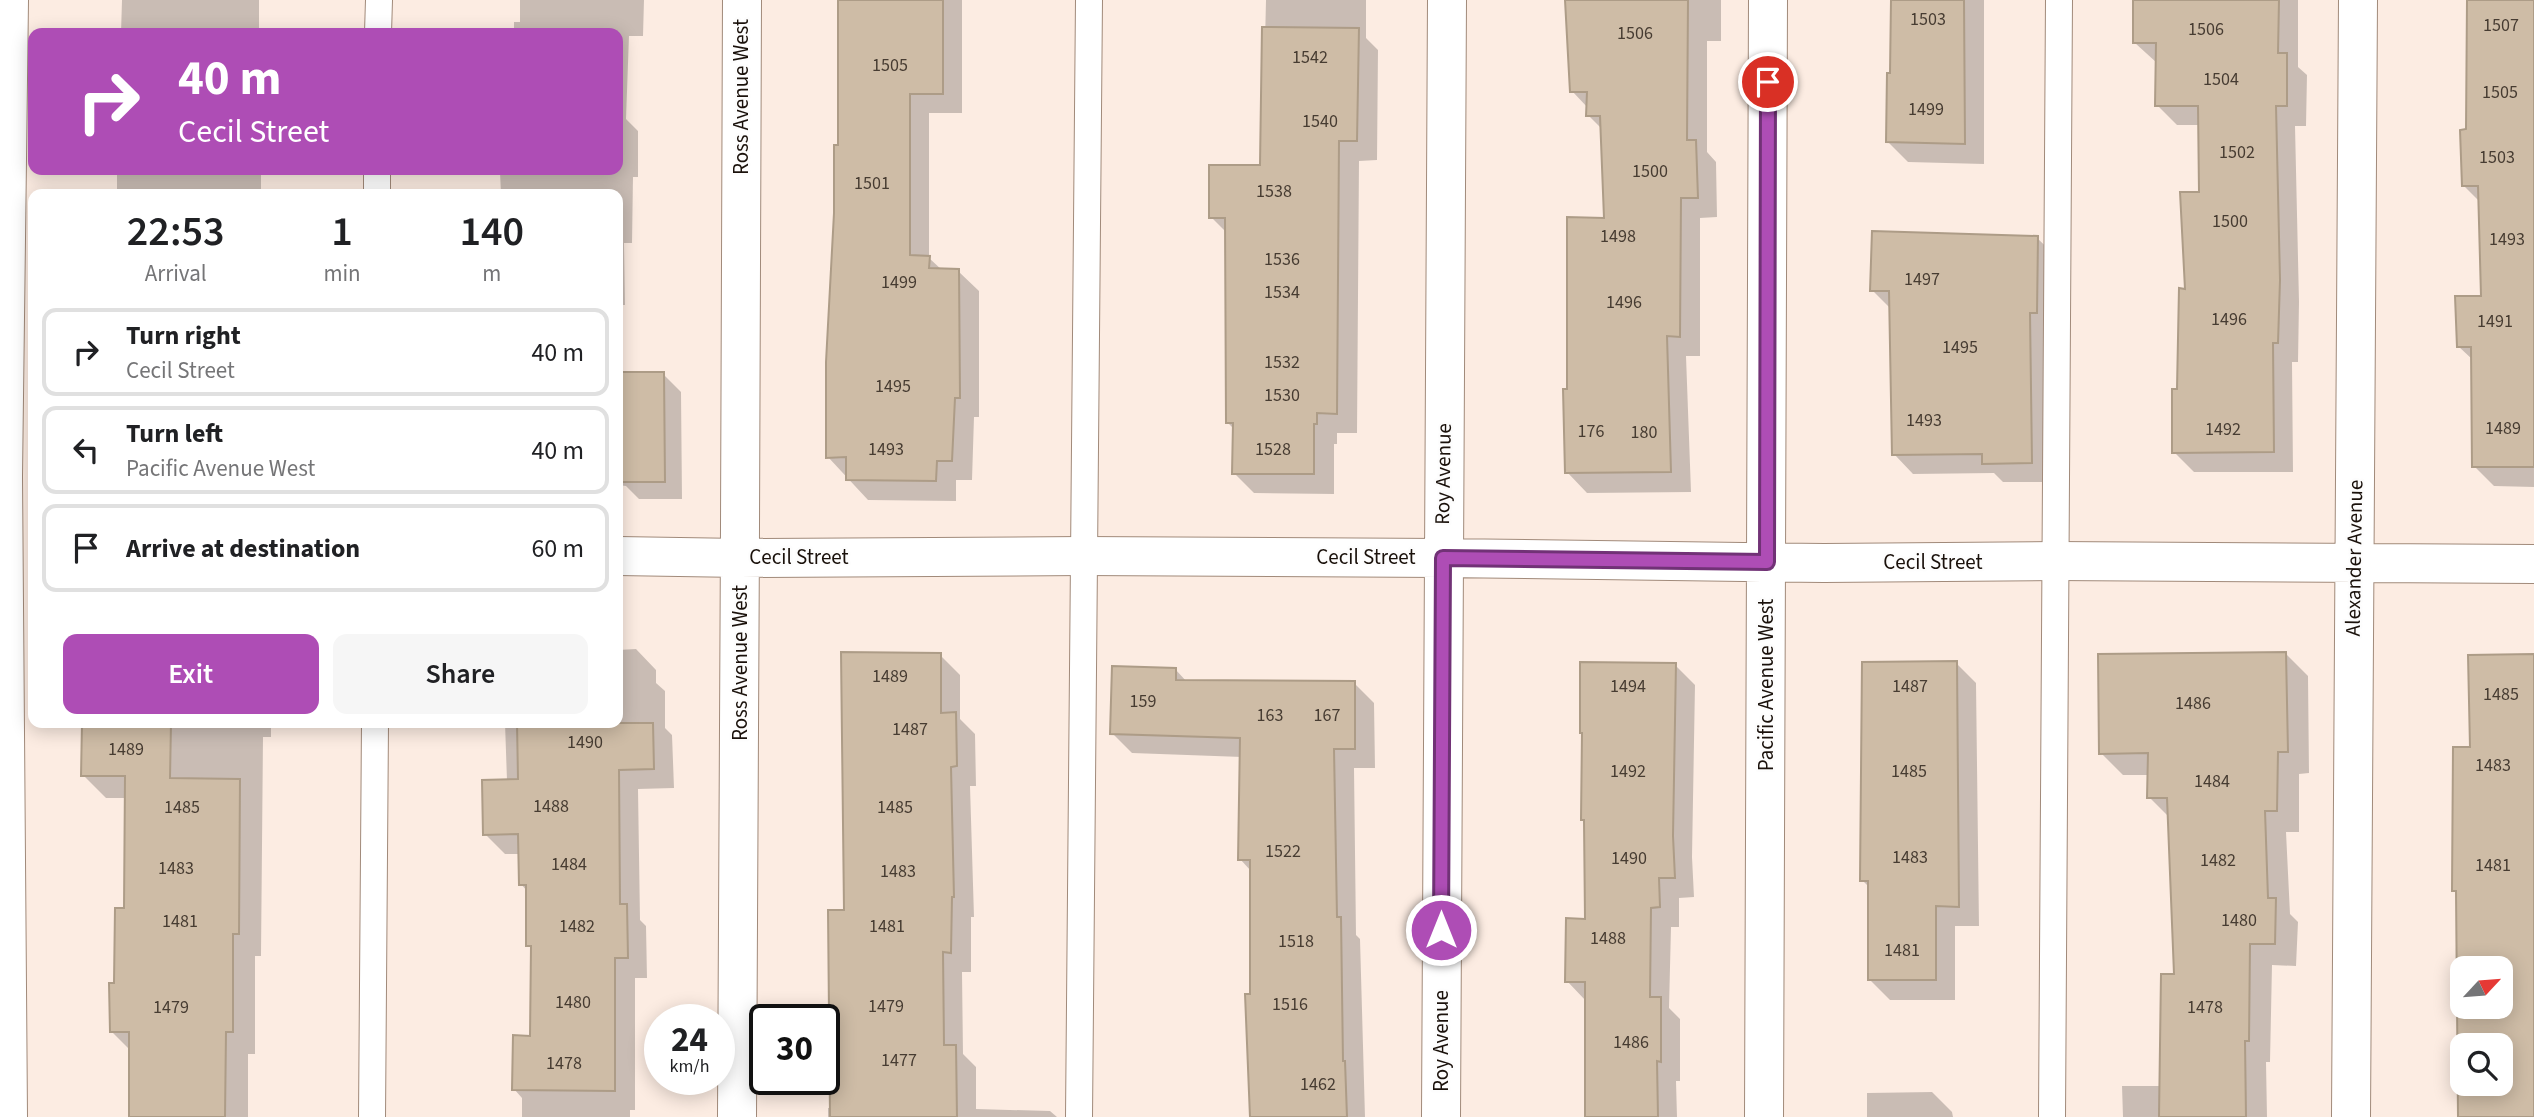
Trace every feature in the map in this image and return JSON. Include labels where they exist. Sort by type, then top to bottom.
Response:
[{"type":"street","points":[[8,1117],[12,549],[9,0]]},
{"type":"street","name":"Ross Avenue West","points":[[737,1117],[742,0]]},
{"type":"street","name":"Roy Avenue","points":[[1441,1117],[1447,0]]},
{"type":"street","name":"Pacific Avenue West","points":[[1764,1117],[1768,0]]},
{"type":"street","name":"Alexander Avenue","points":[[2351,1117],[2358,0]]},
{"type":"street","name":"Cecil Street","points":[[623,556],[2534,564]]},
{"type":"lane","points":[[378,28],[379,0]]},
{"type":"lane","points":[[1079,1117],[1088,0]]},
{"type":"lane","points":[[2052,1117],[2059,0]]},
{"type":"lane","points":[[372,1117],[374,728]]},
{"type":"building","points":[[838,0],[943,0],[943,94],[910,94],[910,255],[930,256],[929,268],[959,269],[960,398],[955,398],[952,461],[937,461],[936,481],[846,480],[846,457],[826,458],[826,362],[834,213],[834,145],[838,145]]},
{"type":"building","points":[[1565,0],[1688,0],[1687,140],[1696,140],[1698,198],[1681,198],[1680,337],[1667,336],[1671,472],[1565,473],[1563,389],[1567,389],[1567,217],[1604,218],[1600,116],[1586,116],[1587,92],[1570,92]]},
{"type":"building","points":[[1891,0],[1964,0],[1965,144],[1886,142]]},
{"type":"building","points":[[2133,0],[2279,0],[2278,53],[2287,53],[2287,106],[2276,106],[2280,280],[2278,343],[2273,343],[2274,452],[2172,453],[2172,389],[2177,389],[2179,288],[2185,289],[2180,192],[2199,192],[2198,106],[2155,106],[2156,43],[2133,43]]},
{"type":"building","points":[[2467,0],[2534,0],[2534,467],[2472,467],[2471,347],[2457,347],[2455,296],[2481,296],[2478,186],[2462,186],[2460,130],[2466,129]]},
{"type":"building","points":[[1262,27],[1359,28],[1357,141],[1339,141],[1337,414],[1317,413],[1317,424],[1314,424],[1314,474],[1232,474],[1233,423],[1226,423],[1225,218],[1209,218],[1209,165],[1260,165]]},
{"type":"building","points":[[1872,231],[2038,236],[2037,313],[2030,313],[2032,463],[1982,464],[1982,454],[1892,455],[1889,291],[1870,291]]},
{"type":"building","points":[[623,372],[664,372],[665,482],[623,482]]},
{"type":"building","points":[[841,652],[941,653],[941,713],[956,712],[957,766],[951,767],[954,897],[951,953],[943,952],[944,1045],[956,1045],[957,1117],[830,1117],[830,1095],[840,1095],[840,1004],[829,1004],[828,910],[844,910]]},
{"type":"building","points":[[2286,652],[2288,752],[2278,752],[2277,811],[2265,811],[2268,898],[2276,898],[2275,944],[2250,944],[2249,1041],[2245,1041],[2246,1117],[2159,1117],[2161,974],[2174,974],[2167,798],[2147,798],[2148,753],[2099,754],[2098,654]]},
{"type":"building","points":[[2534,654],[2534,1117],[2458,1117],[2458,1096],[2513,1096],[2513,1033],[2457,1033],[2457,1019],[2513,1019],[2513,956],[2457,956],[2456,891],[2452,891],[2453,747],[2470,747],[2468,655]]},
{"type":"building","points":[[1957,661],[1959,907],[1936,906],[1936,980],[1868,980],[1868,881],[1860,881],[1862,662]]},
{"type":"building","points":[[1580,662],[1676,663],[1673,836],[1675,878],[1659,878],[1660,907],[1651,908],[1650,997],[1661,997],[1661,1062],[1657,1061],[1658,1117],[1585,1117],[1585,982],[1565,982],[1566,918],[1585,919]]},
{"type":"building","points":[[1112,666],[1176,668],[1176,680],[1355,681],[1355,749],[1334,749],[1337,917],[1341,917],[1343,1061],[1347,1117],[1250,1117],[1245,994],[1250,994],[1250,860],[1238,860],[1240,738],[1110,734]]},
{"type":"building","points":[[623,723],[653,723],[654,769],[619,770],[620,904],[627,904],[628,958],[615,958],[615,1091],[512,1090],[513,1035],[530,1036],[531,946],[526,946],[526,885],[519,885],[518,834],[483,835],[482,780],[518,779],[517,728],[623,728]]},
{"type":"building","points":[[82,728],[171,728],[170,778],[240,779],[239,934],[233,934],[233,1032],[226,1032],[225,1117],[129,1117],[129,1032],[110,1032],[109,983],[114,983],[115,908],[124,908],[125,776],[81,776]]},
{"type":"route","points":[[1441,930],[1443,558],[1767,562],[1768,82]]}]
